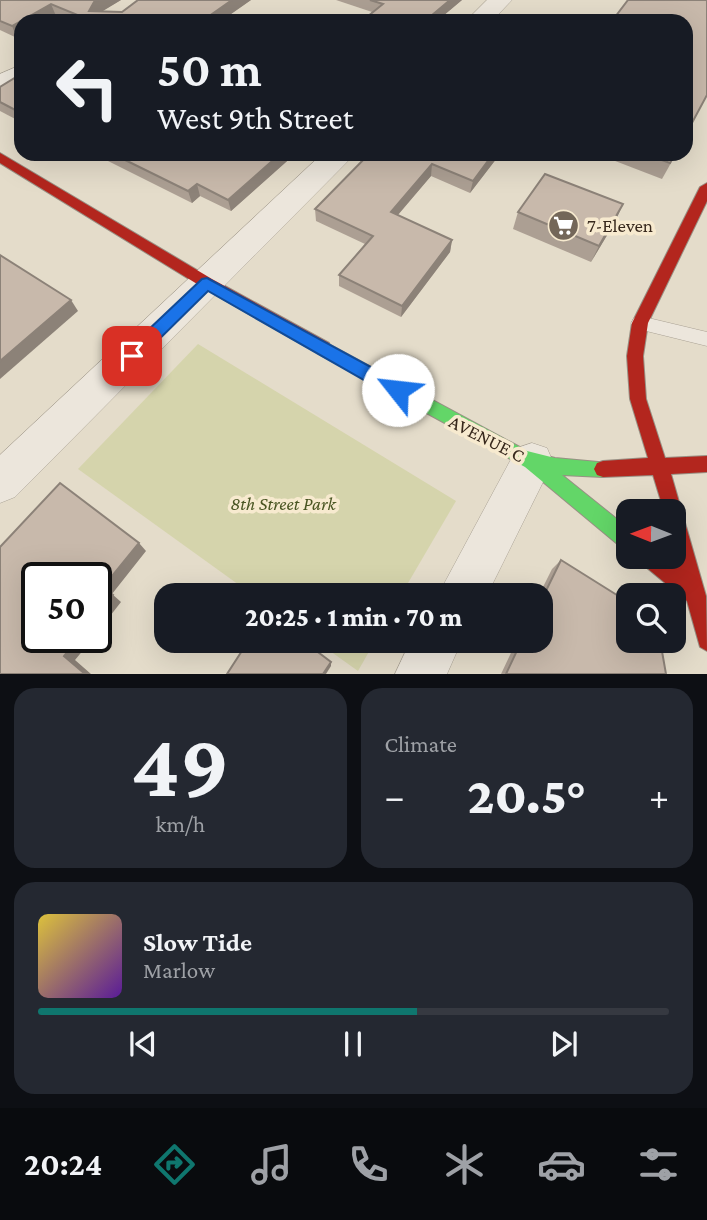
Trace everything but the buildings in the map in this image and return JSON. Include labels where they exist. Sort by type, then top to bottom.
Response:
[{"type":"main road","name":"AVENUE C","points":[[0,157],[207,283],[494,444],[533,461],[567,467],[600,468],[707,464]]},
{"type":"main road","points":[[669,499],[638,399],[635,356],[640,323],[707,187]]},
{"type":"main road","points":[[533,461],[616,530]]},
{"type":"main road","points":[[686,560],[707,640]]},
{"type":"main road","points":[[664,569],[696,596]]},
{"type":"street","points":[[485,14],[500,0]]},
{"type":"street","points":[[0,483],[207,283],[327,161]]},
{"type":"street","points":[[468,583],[533,461]]},
{"type":"street","points":[[420,674],[431,653]]},
{"type":"lane","points":[[640,323],[707,339]]},
{"type":"green space","name":"8th Street Park","points":[[198,344],[456,501],[408,583],[236,583],[78,469]]},
{"type":"green space","points":[[333,653],[368,653],[358,671]]},
{"type":"traffic: fast","points":[[323,348],[524,458],[555,466],[603,469]]},
{"type":"traffic: fast","points":[[532,462],[616,530]]},
{"type":"traffic: jam","points":[[0,157],[207,283],[323,348]]},
{"type":"traffic: jam","points":[[669,499],[638,399],[635,356],[640,323],[707,187]]},
{"type":"traffic: jam","points":[[603,469],[707,464]]},
{"type":"traffic: jam","points":[[686,560],[707,640]]},
{"type":"traffic: jam","points":[[664,569],[696,596]]},
{"type":"place","name":"7-Eleven","points":[[564,225]]},
{"type":"route","points":[[132,356],[207,283],[398,390]]}]
